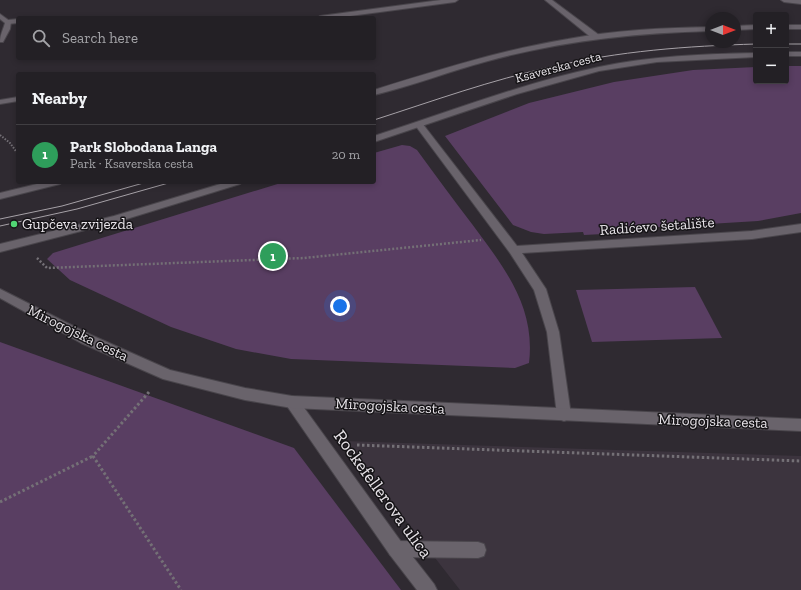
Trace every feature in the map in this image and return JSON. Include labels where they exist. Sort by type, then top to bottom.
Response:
[{"type":"main road","points":[[335,16],[455,0]]},
{"type":"main road","points":[[548,0],[596,37]]},
{"type":"main road","points":[[784,0],[801,2]]},
{"type":"main road","points":[[0,16],[8,22],[16,21]]},
{"type":"main road","points":[[0,40],[7,29],[8,22]]},
{"type":"main road","points":[[741,28],[753,27]]},
{"type":"main road","points":[[789,27],[801,27]]},
{"type":"main road","name":"Ksaverska cesta","points":[[376,92],[478,61],[553,44],[641,32],[705,28]]},
{"type":"main road","points":[[789,54],[801,54]]},
{"type":"main road","name":"Ksaverska cesta","points":[[376,138],[560,78],[601,69],[682,58],[753,55]]},
{"type":"main road","points":[[0,102],[16,99]]},
{"type":"main road","points":[[419,125],[514,250],[540,289],[548,310],[553,332],[564,415]]},
{"type":"main road","points":[[0,196],[49,184]]},
{"type":"main road","points":[[0,248],[116,219],[230,184]]},
{"type":"main road","name":"Radićevo šetalište","points":[[514,250],[752,235],[801,228]]},
{"type":"main road","name":"Mirogojska cesta","points":[[0,294],[86,339],[168,376],[245,394],[292,402],[801,425]]},
{"type":"main road","name":"Rockefellerova ulica","points":[[292,402],[396,549],[428,590]]},
{"type":"main road","points":[[396,549],[478,550]]},
{"type":"path","points":[[0,135],[10,143],[16,151]]},
{"type":"path","points":[[35,256],[47,268],[223,262],[364,253],[488,240]]},
{"type":"path","points":[[0,502],[93,456],[149,392]]},
{"type":"path","points":[[357,445],[801,460]]},
{"type":"path","points":[[93,456],[181,590]]},
{"type":"shaded area","points":[[789,66],[801,66],[801,213],[758,221],[627,229],[622,233],[584,235],[583,232],[544,234],[531,232],[513,225],[445,136],[529,103],[614,82],[693,70],[753,67],[753,84],[789,84]]},
{"type":"shaded area","points":[[402,145],[410,146],[417,150],[495,255],[506,271],[522,305],[530,342],[529,363],[515,368],[291,359],[236,349],[171,327],[70,280],[47,259],[53,253],[277,184],[376,184],[376,152]]},
{"type":"shaded area","points":[[695,287],[722,338],[592,342],[576,290]]},
{"type":"shaded area","points":[[0,342],[294,448],[401,590],[0,590]]},
{"type":"shaded area","points":[[344,441],[801,456],[801,590],[460,590]]},
{"type":"tram line","points":[[376,119],[484,84],[529,72],[602,57],[653,50],[753,44]]},
{"type":"tram line","points":[[789,44],[801,44]]},
{"type":"tram line","points":[[0,219],[62,206],[140,184]]},
{"type":"tram line","points":[[0,226],[77,209],[165,184]]},
{"type":"place","name":"Gupčeva zvijezda","points":[[14,224]]},
{"type":"place","name":"Park Slobodana Langa","points":[[273,256]]}]
